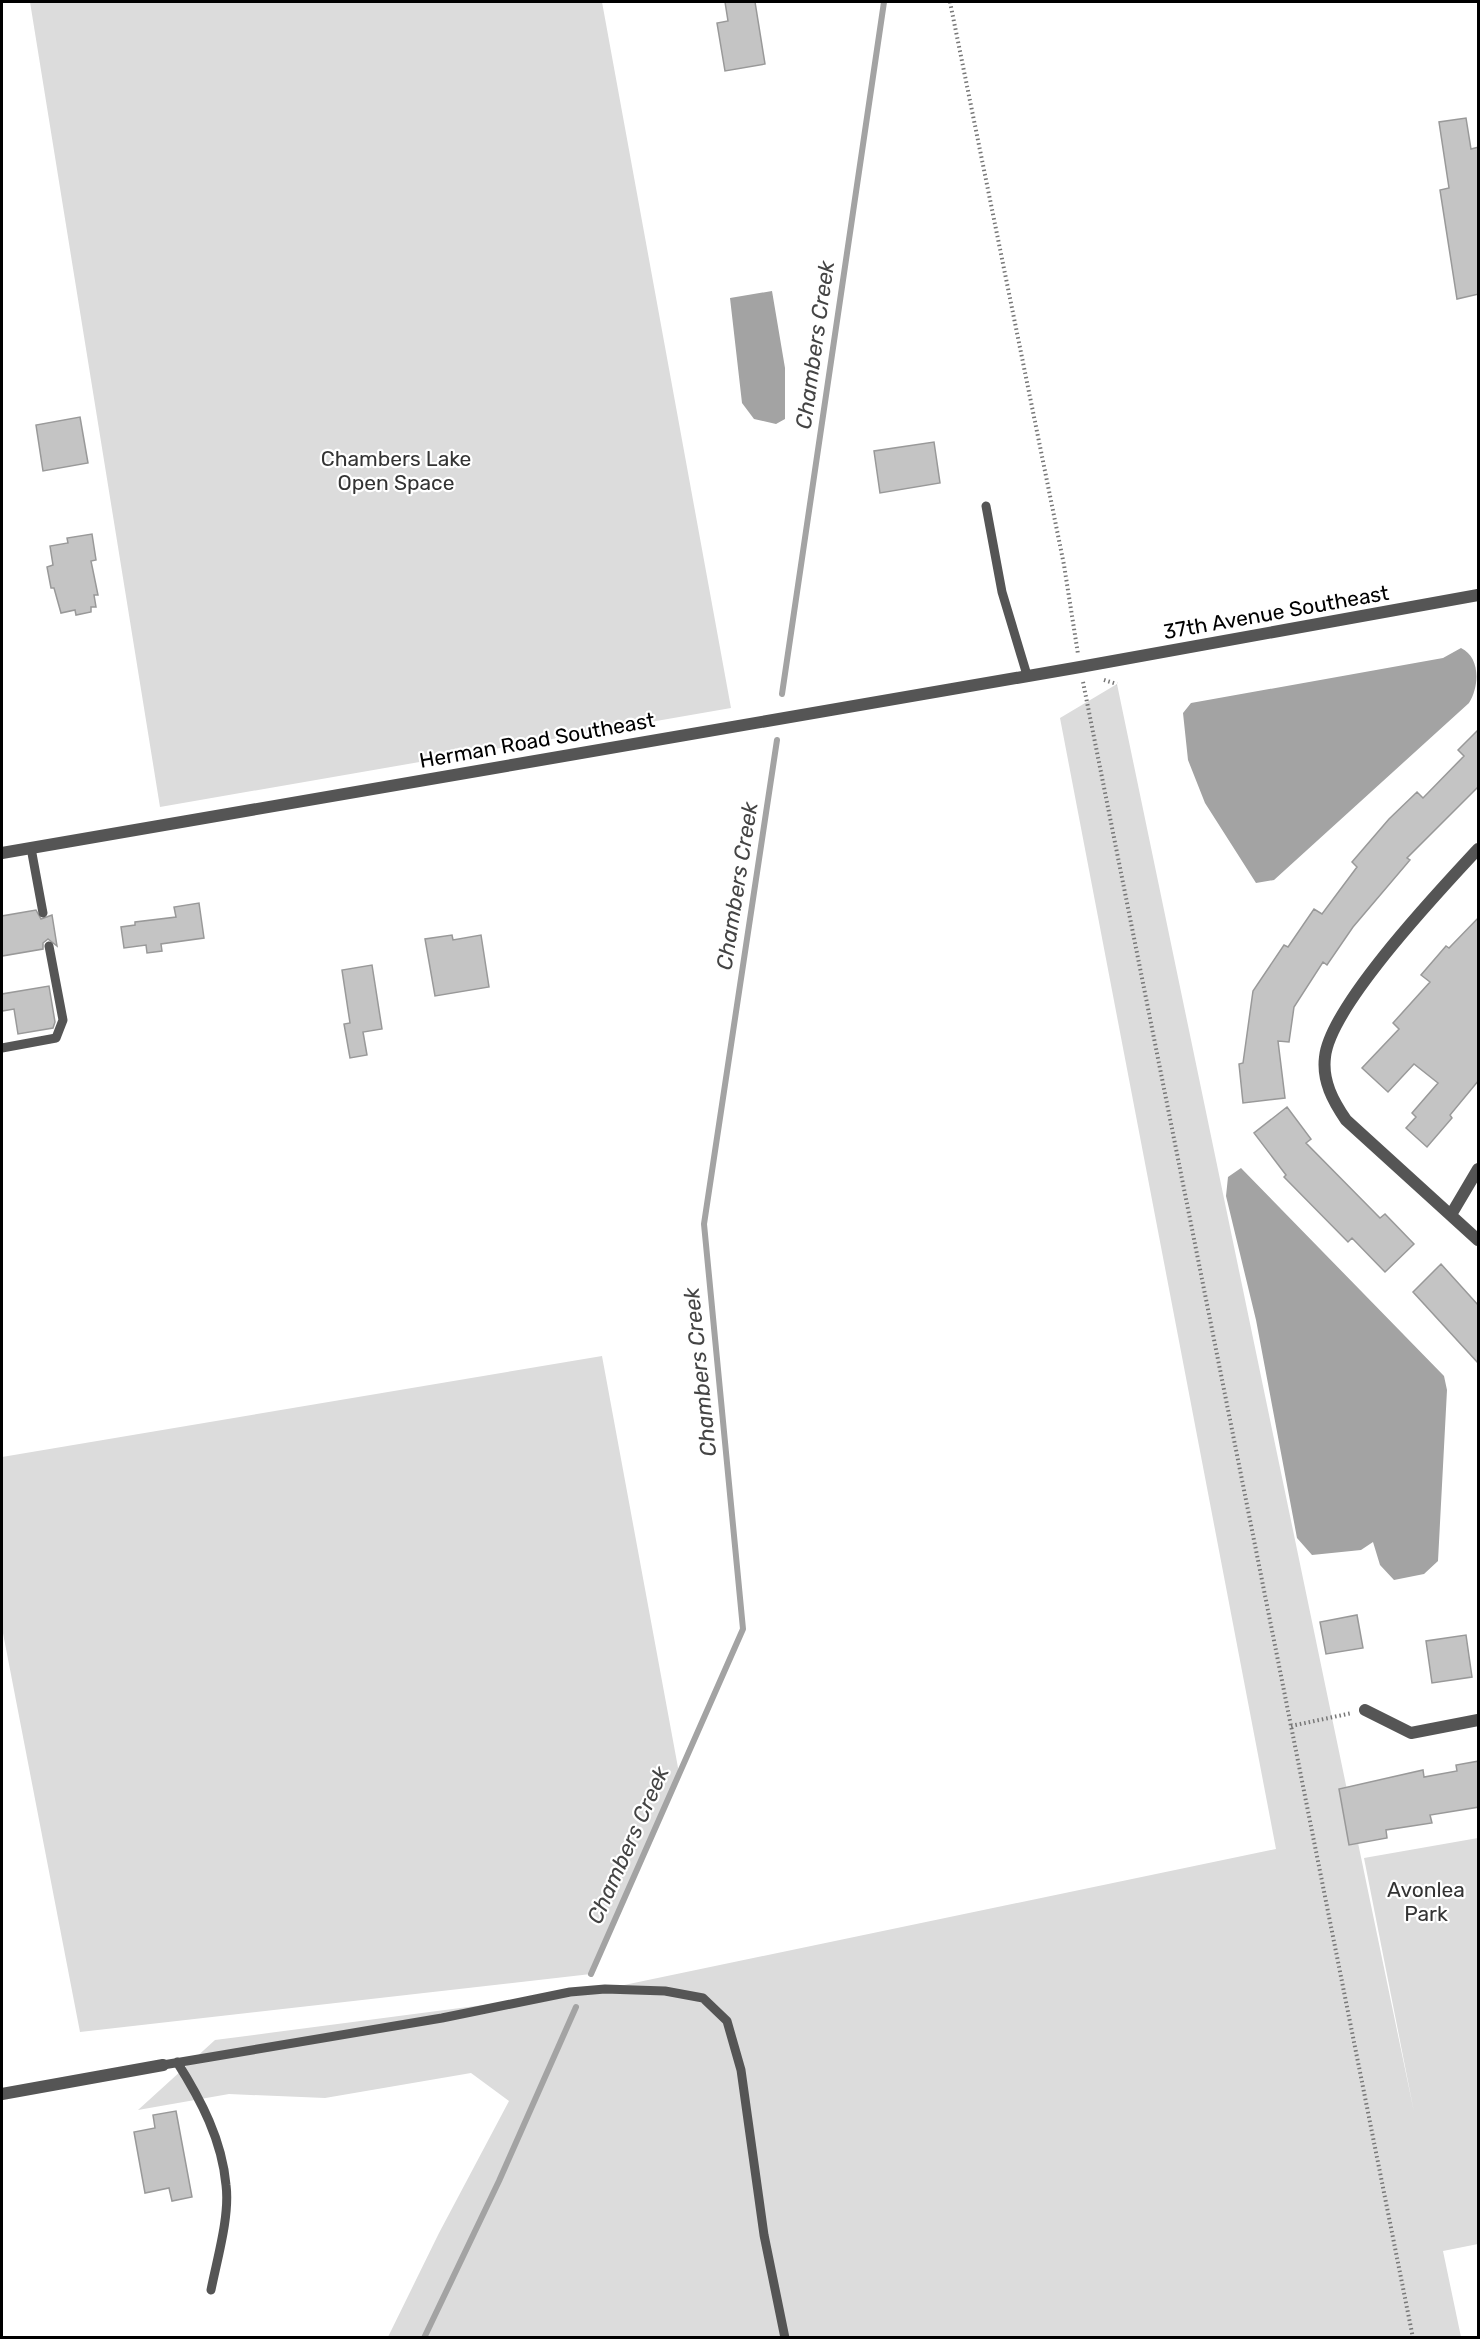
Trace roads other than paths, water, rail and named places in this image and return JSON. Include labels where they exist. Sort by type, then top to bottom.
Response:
[{"type":"street","name":"37th Avenue Southeast","points":[[1080,666],[1479,595]]},
{"type":"street","name":"Herman Road Southeast","points":[[2,853],[1080,666]]},
{"type":"street","points":[[1479,849],[1432,898],[1374,971],[1334,1029],[1325,1055],[1327,1084],[1335,1104],[1346,1120],[1452,1213],[1479,1240]]},
{"type":"street","points":[[1452,1213],[1479,1169]]},
{"type":"street","points":[[1365,1710],[1411,1732],[1479,1720]]},
{"type":"street","points":[[2,2094],[163,2065]]},
{"type":"lane","points":[[986,506],[1002,592],[1027,675]]},
{"type":"lane","points":[[31,848],[43,913]]},
{"type":"lane","points":[[2,1048],[56,1038],[61,1029],[63,1020],[49,946]]},
{"type":"lane","points":[[163,2065],[453,2016],[570,1992],[605,1989],[665,1991],[703,1998],[727,2021],[741,2070],[764,2235],[785,2337]]},
{"type":"lane","points":[[177,2062],[211,2123],[227,2186],[222,2236],[210,2290]]},
{"type":"waterway","name":"Chambers Creek","points":[[782,694],[884,2]]},
{"type":"waterway","name":"Chambers Creek","points":[[591,1974],[743,1629],[704,1224],[777,740]]},
{"type":"waterway","name":"Chambers Creek","points":[[424,2338],[499,2181],[576,2007]]},
{"type":"park label","name":"Chambers Lake Open Space","points":[[396,470]]},
{"type":"park label","name":"Avonlea Park","points":[[1426,1901]]}]
